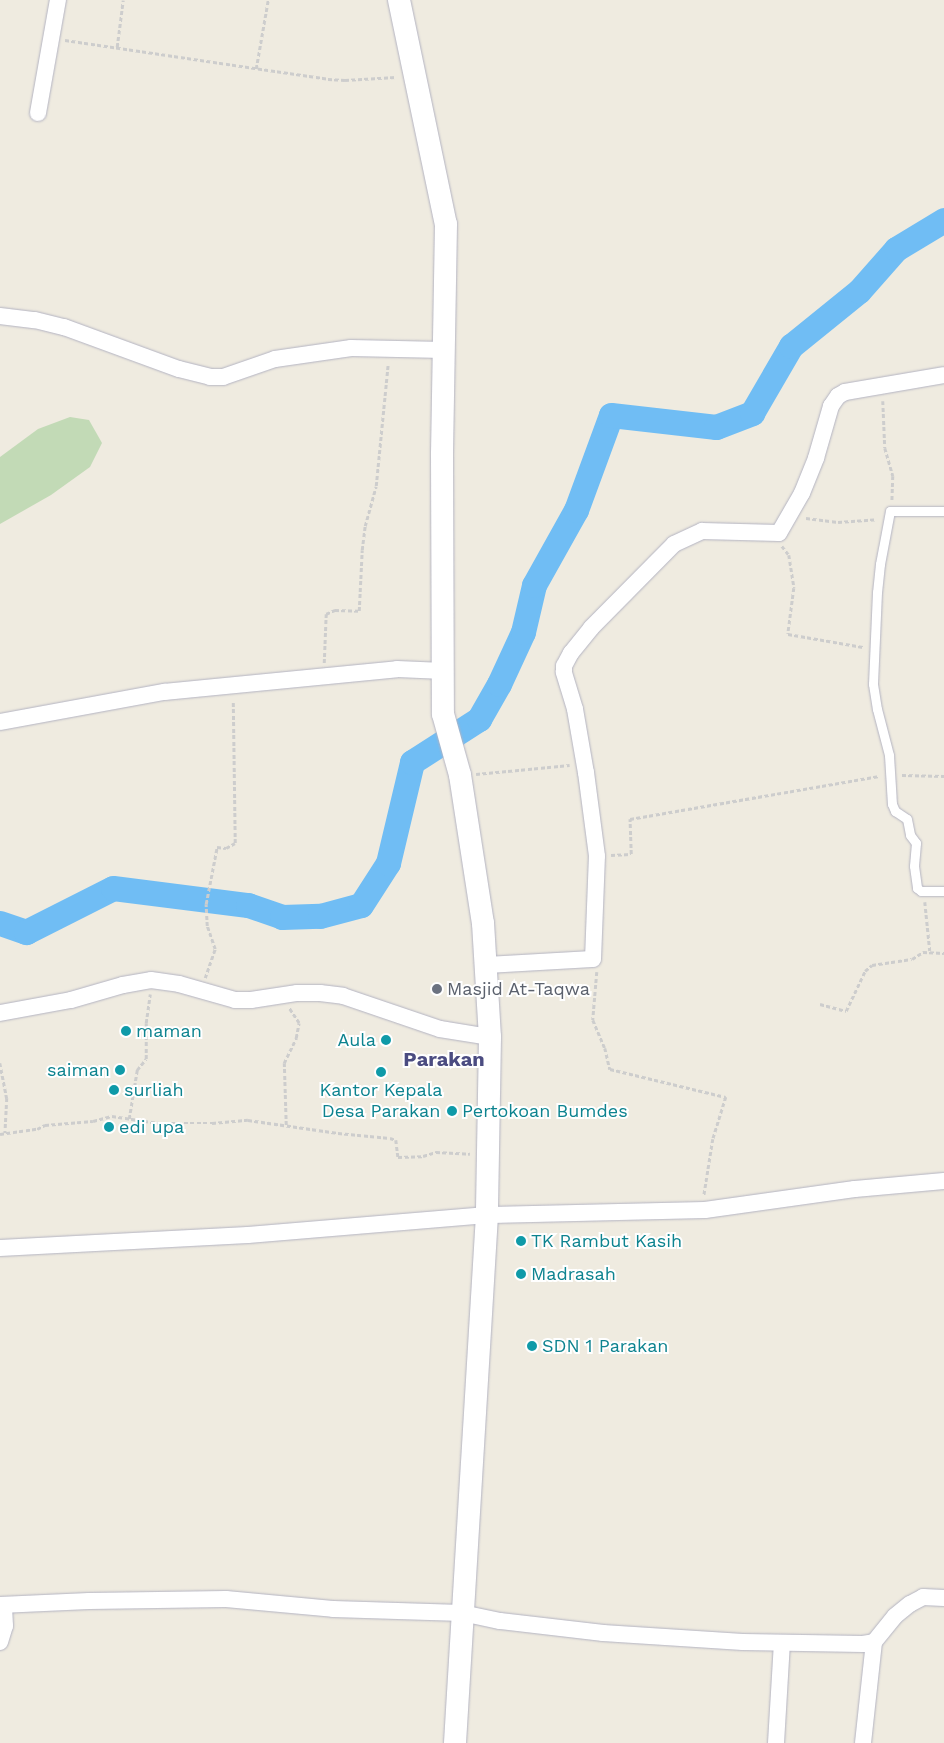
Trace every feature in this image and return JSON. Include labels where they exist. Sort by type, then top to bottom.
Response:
[{"type":"street","points":[[38,113],[58,0]]},
{"type":"street","points":[[399,0],[446,224],[442,454],[443,714],[460,775],[482,923],[490,1037],[488,1215],[455,1743]]},
{"type":"street","points":[[0,316],[64,326],[179,369],[210,377],[223,377],[275,359],[351,348],[390,347],[444,350]]},
{"type":"street","points":[[486,965],[593,959],[596,856],[585,764],[575,709],[564,666],[571,653],[591,628],[650,566],[674,544],[702,531],[779,533],[791,514],[816,458],[831,406],[838,396],[845,392],[883,387],[944,375]]},
{"type":"street","points":[[0,722],[164,692],[397,670],[444,671]]},
{"type":"street","points":[[0,1013],[78,998],[123,985],[151,980],[179,984],[235,1000],[320,993],[343,996],[440,1029],[490,1037]]},
{"type":"street","points":[[0,1248],[248,1235],[488,1215],[700,1210],[855,1189],[944,1181]]},
{"type":"street","points":[[863,1743],[874,1642],[895,1616],[910,1604],[923,1597],[944,1598]]},
{"type":"street","points":[[0,1642],[5,1626],[2,1605],[89,1600],[226,1599],[333,1609],[462,1613],[500,1621],[564,1629],[782,1643],[874,1642]]},
{"type":"street","points":[[776,1743],[782,1643]]},
{"type":"lane","points":[[944,511],[890,511],[880,564],[873,684],[876,709],[888,745],[892,774],[892,804],[896,811],[907,819],[910,835],[916,843],[915,880],[917,888],[921,891],[944,891]]},
{"type":"path","points":[[117,47],[123,0]]},
{"type":"path","points":[[256,70],[268,0]]},
{"type":"path","points":[[52,38],[256,70],[345,80],[415,75]]},
{"type":"path","points":[[323,676],[326,614],[335,610],[359,611],[362,550],[365,526],[376,486],[390,347]]},
{"type":"path","points":[[791,514],[838,522],[871,521],[890,511],[893,476],[885,448],[883,387]]},
{"type":"path","points":[[779,533],[782,546],[788,555],[794,588],[788,634],[841,645],[876,648]]},
{"type":"path","points":[[200,991],[215,949],[207,926],[206,904],[217,847],[226,848],[235,843],[234,684]]},
{"type":"path","points":[[460,775],[585,764]]},
{"type":"path","points":[[596,856],[632,854],[630,819],[892,774],[944,776]]},
{"type":"path","points":[[921,891],[925,902],[930,952]]},
{"type":"path","points":[[820,1004],[846,1010],[865,971],[872,965],[902,962],[912,959],[923,952],[944,953]]},
{"type":"path","points":[[593,959],[597,971],[598,987],[593,1020],[605,1048],[610,1069],[726,1097],[713,1139],[700,1210]]},
{"type":"path","points":[[129,1119],[137,1070],[146,1059],[146,1023],[151,980]]},
{"type":"path","points":[[286,995],[290,1013],[299,1023],[296,1038],[284,1062],[286,1125]]},
{"type":"path","points":[[0,1063],[7,1098],[5,1134]]},
{"type":"path","points":[[0,1134],[36,1129],[44,1125],[93,1121],[112,1116],[146,1123],[175,1124],[248,1120],[396,1140],[398,1156],[423,1156],[436,1152],[454,1151],[488,1154]]},
{"type":"green space","points":[[70,417],[89,420],[102,443],[90,467],[51,495],[0,524],[0,457],[38,429]]},
{"type":"waterway","points":[[0,923],[26,932],[113,888],[248,905],[282,917],[320,916],[361,905],[388,863],[412,762],[479,719],[499,684],[523,632],[534,585],[576,510],[611,415],[716,427],[752,413],[791,346],[859,291],[896,249],[944,220]]},
{"type":"place","name":"Masjid At-Taqwa","points":[[437,989]]},
{"type":"place","name":"maman","points":[[126,1031]]},
{"type":"place","name":"Aula","points":[[386,1040]]},
{"type":"place","name":"saiman","points":[[120,1070]]},
{"type":"place","name":"Kantor Kepala Desa Parakan","points":[[381,1072]]},
{"type":"place","name":"surliah","points":[[114,1090]]},
{"type":"place","name":"Pertokoan Bumdes","points":[[452,1111]]},
{"type":"place","name":"edi upa","points":[[109,1127]]},
{"type":"place","name":"TK Rambut Kasih","points":[[521,1241]]},
{"type":"place","name":"Madrasah","points":[[521,1274]]},
{"type":"place","name":"SDN 1 Parakan","points":[[532,1346]]},
{"type":"district","name":"Parakan","points":[[444,1059]]}]
